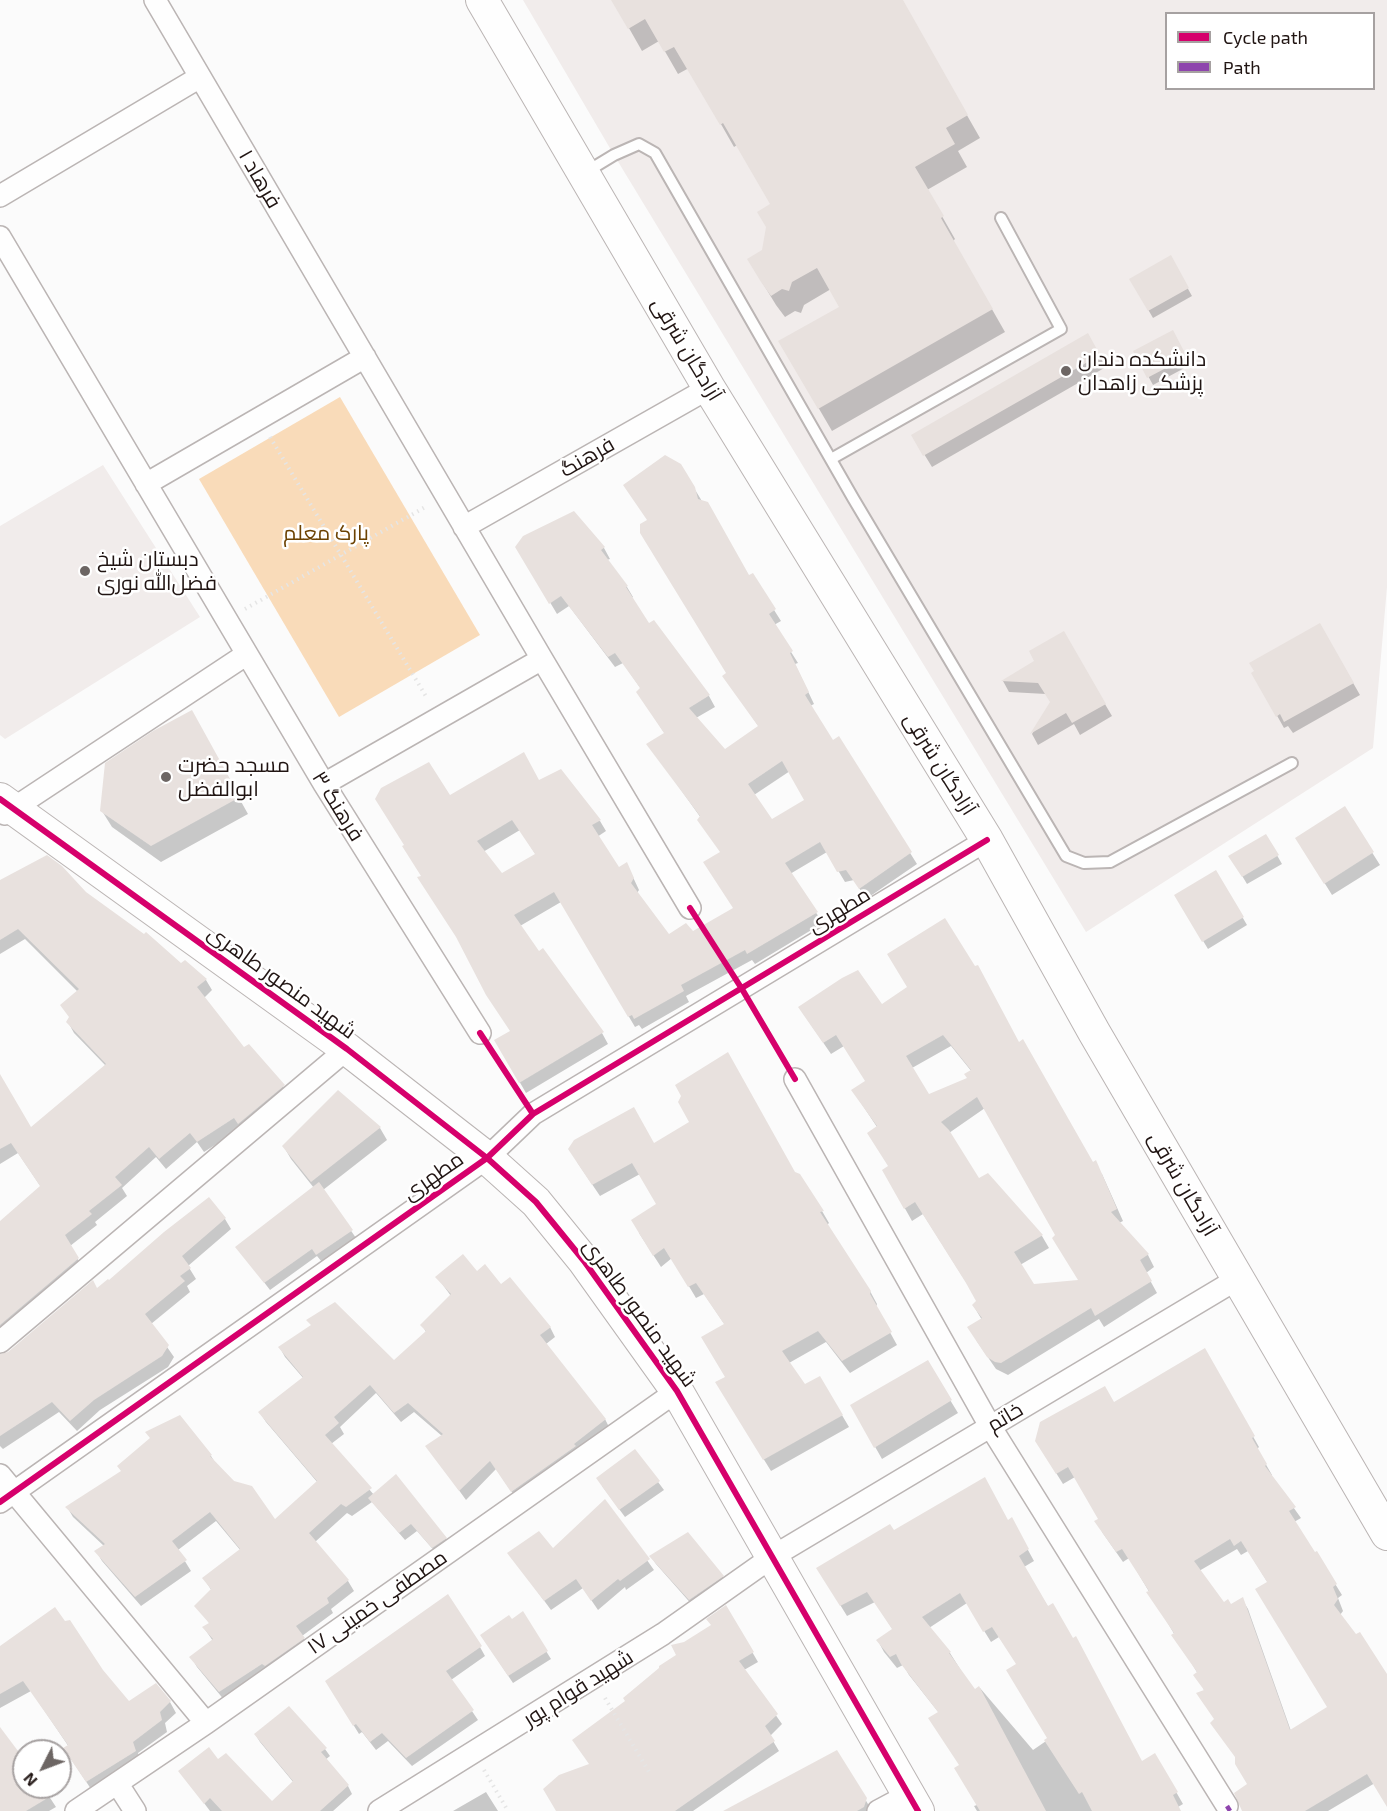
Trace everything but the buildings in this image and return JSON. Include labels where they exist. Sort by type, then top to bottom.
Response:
[{"type":"main road","name":"آزادگان شرقی","points":[[482,0],[709,388],[987,840],[1094,1032],[1387,1534]]},
{"type":"main road","name":"شهید منصور طاهری","points":[[4,809],[347,1049],[487,1158],[536,1202],[584,1261],[677,1391],[913,1803]]},
{"type":"street","name":"فرهاد ۱","points":[[155,0],[690,908]]},
{"type":"street","points":[[0,196],[200,77]]},
{"type":"street","name":"فرهنگ ۳","points":[[0,237],[324,784],[480,1033]]},
{"type":"street","points":[[146,484],[365,357]]},
{"type":"street","name":"فرهنگ","points":[[464,527],[709,388]]},
{"type":"street","points":[[4,809],[247,654]]},
{"type":"street","points":[[324,784],[542,659]]},
{"type":"street","name":"مطهری","points":[[7,1497],[487,1158],[533,1114],[987,840]]},
{"type":"street","points":[[0,1342],[347,1049]]},
{"type":"street","points":[[795,1079],[990,1426],[1227,1806]]},
{"type":"street","name":"خاتم","points":[[772,1557],[1239,1278]]},
{"type":"street","name":"مصطفی خمینی ۱۷","points":[[76,1811],[206,1723],[677,1391]]},
{"type":"street","points":[[0,1475],[7,1497],[206,1723]]},
{"type":"street","name":"شهید قوام پور","points":[[379,1811],[663,1634],[772,1557]]},
{"type":"street","points":[[117,1783],[135,1811]]},
{"type":"street","points":[[878,1811],[913,1803]]},
{"type":"lane","points":[[584,174],[614,155],[639,144],[655,153],[831,459],[1066,856],[1084,863],[1110,862],[1292,763]]},
{"type":"lane","points":[[831,459],[1062,329],[1001,218]]},
{"type":"path","points":[[259,418],[439,718]]},
{"type":"path","points":[[226,620],[446,495]]},
{"type":"path","points":[[593,1678],[649,1772]]},
{"type":"path","points":[[474,1752],[508,1811]]},
{"type":"shaded area","name":"دانشکده دندان پزشکی زاهدان","points":[[523,0],[1387,0],[1387,587],[1373,748],[1086,932],[614,155]]},
{"type":"shaded area","name":"دبستان شیخ فضل‌الله نوری","points":[[103,465],[200,617],[5,739],[0,735],[0,526]]},
{"type":"green space","name":"پارک معلم","points":[[340,397],[480,635],[339,717],[199,479]]},
{"type":"marked path","points":[[1227,1806],[1230,1811]]},
{"type":"cycle path","points":[[0,799],[347,1049],[487,1158],[536,1202],[584,1261],[677,1391],[918,1811]]},
{"type":"cycle path","points":[[0,1502],[487,1158],[533,1114],[987,840]]},
{"type":"cycle path","points":[[690,908],[742,989],[795,1079]]},
{"type":"cycle path","points":[[480,1033],[533,1114]]},
{"type":"place","name":"دانشکده دندان پزشکی زاهدان","points":[[1066,371]]},
{"type":"place","name":"دبستان شیخ فضل‌الله نوری","points":[[85,571]]},
{"type":"place","name":"مسجد حضرت ابوالفضل","points":[[166,777]]}]
